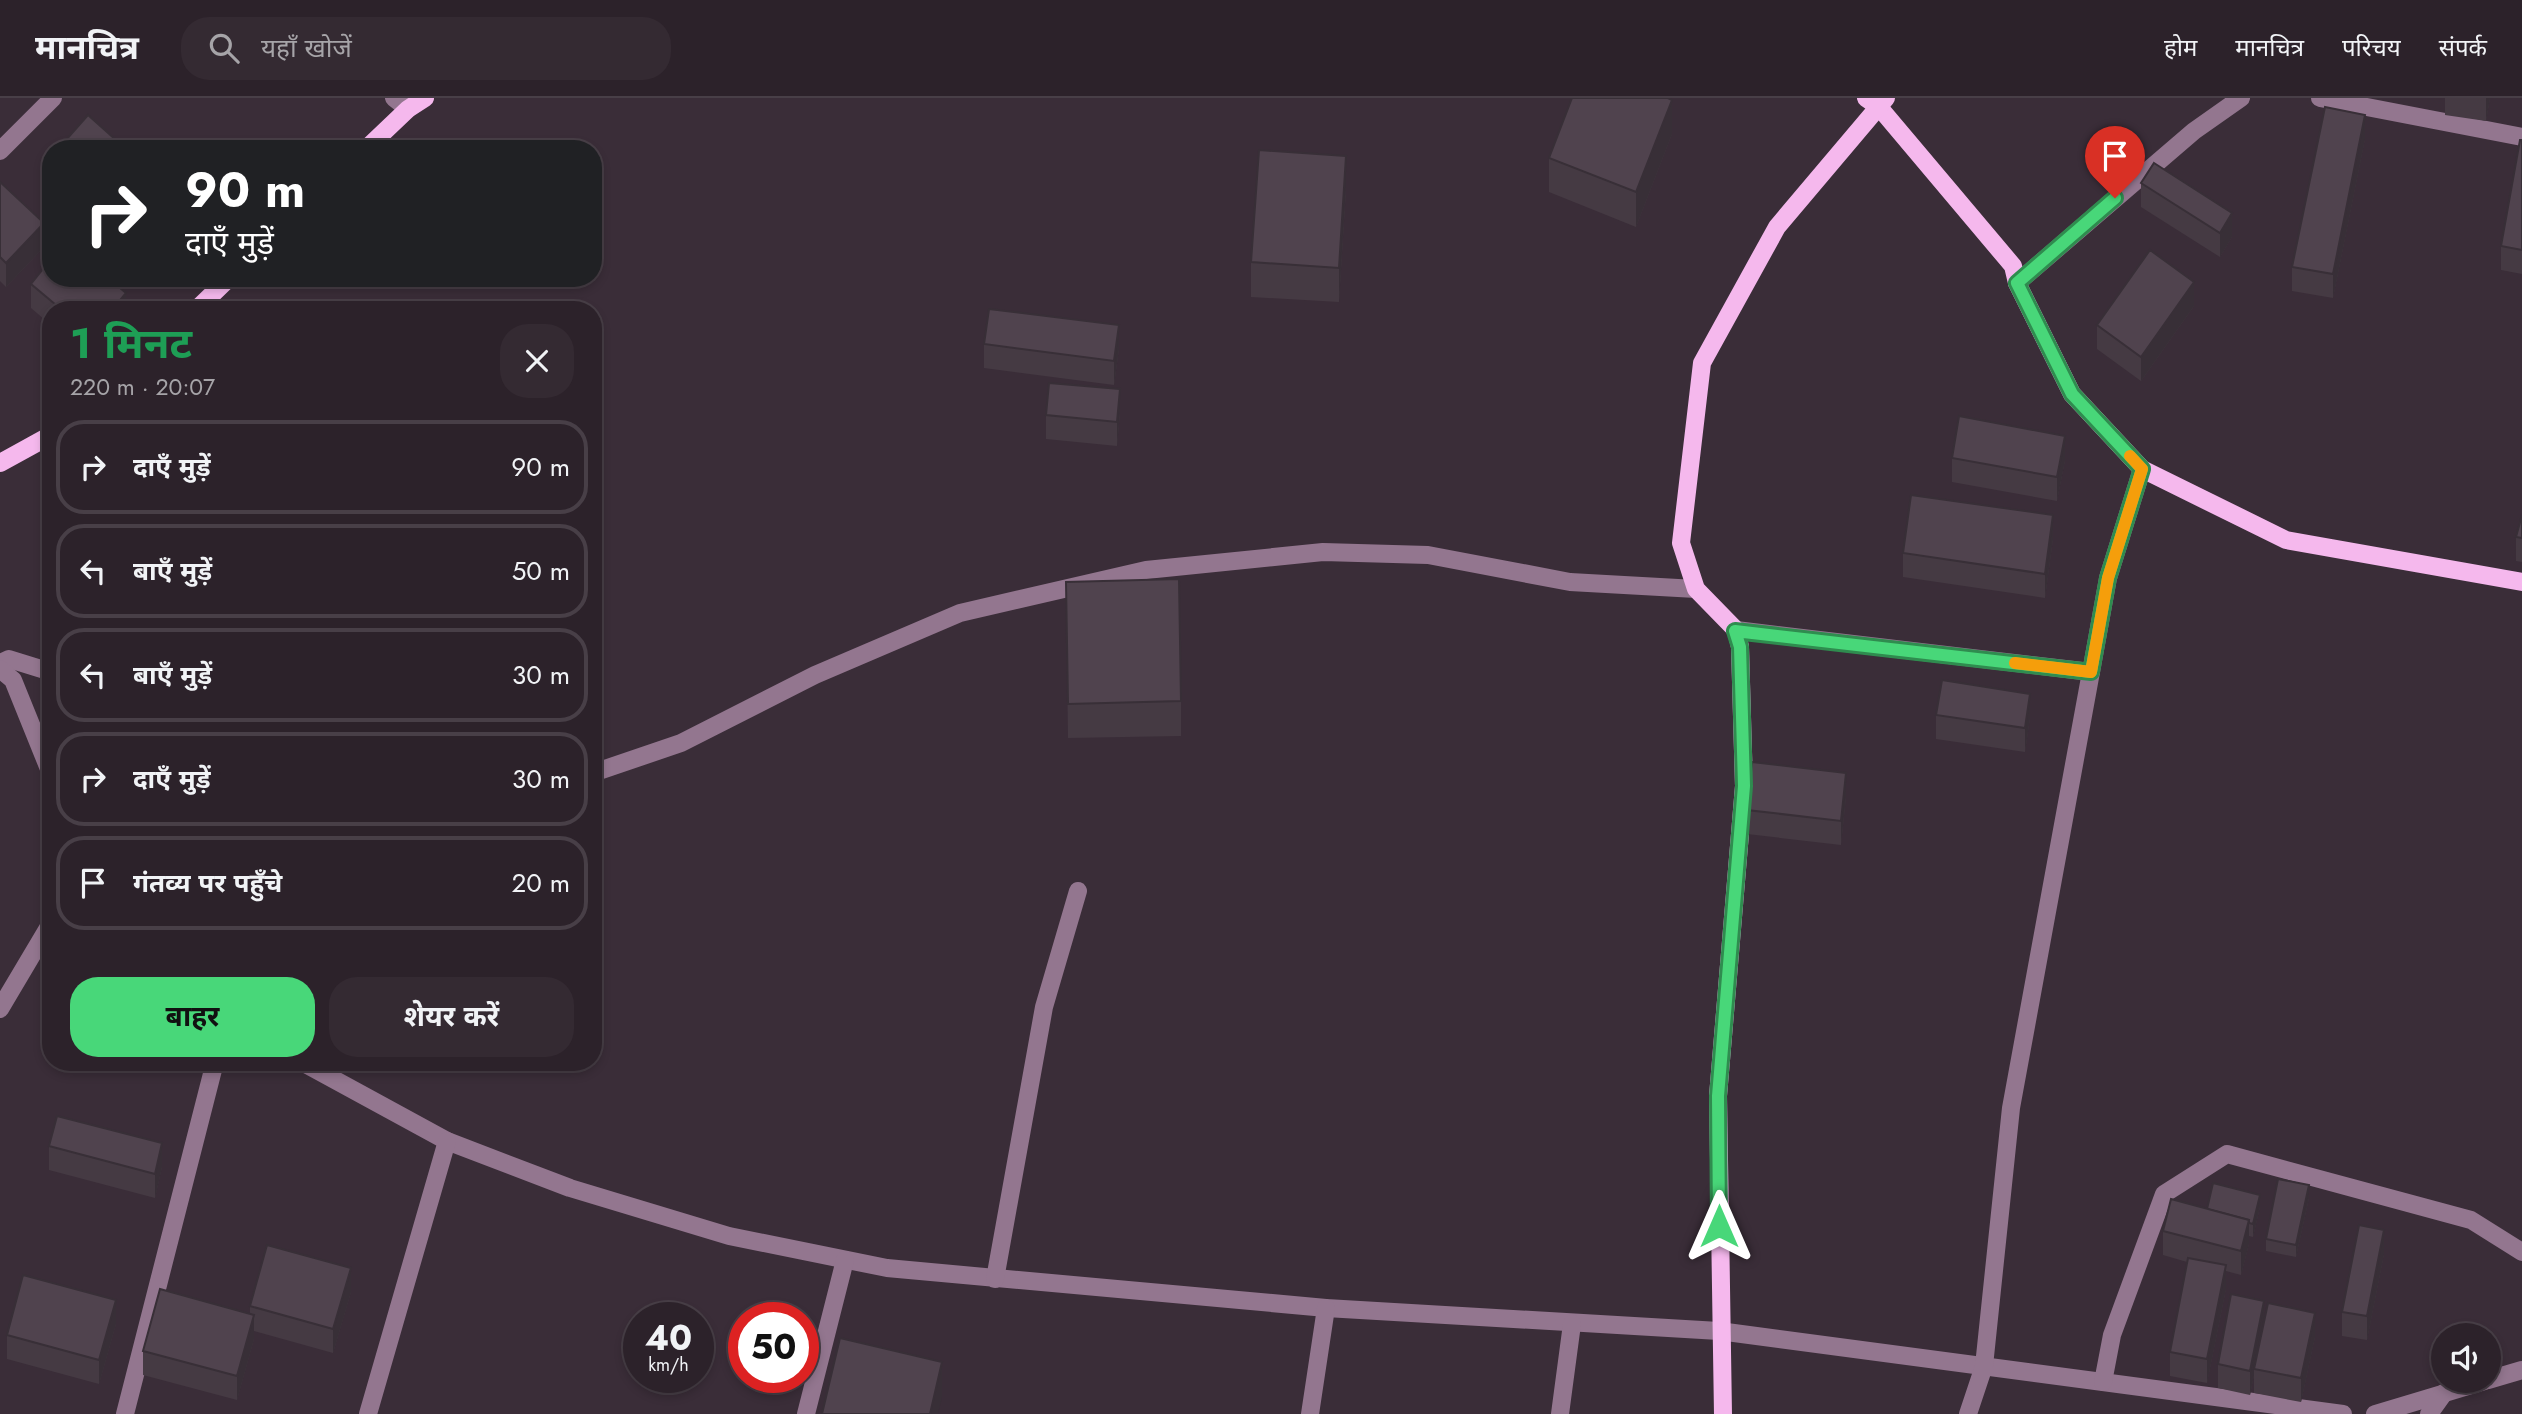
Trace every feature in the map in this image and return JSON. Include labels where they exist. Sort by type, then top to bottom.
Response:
[{"type":"main road","points":[[373,140],[401,103],[425,98]]},
{"type":"main road","points":[[1723,1414],[1719,1331],[1718,1096],[1744,786],[1740,647],[1735,631],[1696,589],[1681,543],[1702,363],[1777,228],[1877,101],[2012,265],[2017,283],[2072,394],[2142,469],[2286,540],[2522,582]]},
{"type":"main road","points":[[205,301],[220,287]]},
{"type":"main road","points":[[0,463],[42,440]]},
{"type":"street","points":[[0,151],[52,98]]},
{"type":"street","points":[[2017,283],[2194,131],[2241,98]]},
{"type":"street","points":[[2320,98],[2522,137]]},
{"type":"street","points":[[1968,1414],[1984,1366],[2011,1108],[2108,578],[2142,469]]},
{"type":"street","points":[[602,771],[681,743],[815,675],[960,613],[1146,570],[1323,552],[1415,555],[1570,582],[1696,589]]},
{"type":"street","points":[[1735,631],[2091,672]]},
{"type":"street","points":[[0,663],[9,659],[42,669]]},
{"type":"street","points":[[0,669],[13,680],[42,752]]},
{"type":"street","points":[[995,1279],[1044,1007],[1078,891]]},
{"type":"street","points":[[0,1009],[42,938]]},
{"type":"street","points":[[125,1414],[213,1071]]},
{"type":"street","points":[[319,1071],[447,1141],[570,1188],[715,1232],[887,1268],[1326,1308],[1719,1331],[2343,1414]]},
{"type":"street","points":[[368,1414],[447,1141]]},
{"type":"street","points":[[2103,1382],[2112,1335],[2164,1194],[2227,1154],[2471,1220],[2522,1252]]},
{"type":"street","points":[[806,1414],[845,1260]]},
{"type":"street","points":[[1310,1414],[1326,1308]]},
{"type":"street","points":[[1560,1414],[1572,1324]]},
{"type":"street","points":[[2501,1376],[2522,1370]]},
{"type":"street","points":[[2375,1414],[2444,1393]]},
{"type":"street","points":[[2429,1414],[2444,1393]]},
{"type":"building","points":[[1572,98],[1672,100],[1636,192],[1549,158]]},
{"type":"building","points":[[2325,107],[2365,115],[2333,274],[2292,267]]},
{"type":"building","points":[[88,115],[116,140],[66,140]]},
{"type":"building","points":[[2522,140],[2522,250],[2501,246]]},
{"type":"building","points":[[1259,150],[1346,156],[1339,268],[1251,262]]},
{"type":"building","points":[[2154,163],[2232,213],[2220,233],[2141,183]]},
{"type":"building","points":[[0,182],[42,221],[42,225],[6,263],[0,257]]},
{"type":"building","points":[[2150,250],[2194,282],[2141,357],[2097,325]]},
{"type":"building","points":[[42,270],[42,287],[119,287],[126,293],[119,301],[51,301],[31,284]]},
{"type":"building","points":[[989,309],[1119,325],[1114,361],[984,344]]},
{"type":"building","points":[[1049,383],[1120,389],[1117,422],[1046,415]]},
{"type":"building","points":[[1959,416],[2065,436],[2057,477],[1952,458]]},
{"type":"building","points":[[1911,495],[2053,515],[2045,574],[1903,553]]},
{"type":"building","points":[[2522,515],[2522,538],[2516,537]]},
{"type":"building","points":[[1179,579],[1181,701],[1068,704],[1066,582]]},
{"type":"building","points":[[1942,680],[2030,694],[2025,728],[1936,715]]},
{"type":"building","points":[[1752,762],[1846,773],[1841,821],[1747,810]]},
{"type":"building","points":[[57,1116],[162,1143],[155,1174],[49,1146]]},
{"type":"building","points":[[2278,1179],[2309,1185],[2296,1245],[2266,1239]]},
{"type":"building","points":[[2213,1183],[2260,1195],[2253,1224],[2249,1223],[2249,1220],[2207,1209]]},
{"type":"building","points":[[2171,1199],[2249,1220],[2241,1251],[2163,1231]]},
{"type":"building","points":[[2359,1225],[2384,1230],[2367,1316],[2342,1312]]},
{"type":"building","points":[[267,1245],[351,1268],[333,1329],[250,1306]]},
{"type":"building","points":[[2188,1258],[2226,1265],[2207,1359],[2170,1352]]},
{"type":"building","points":[[23,1275],[116,1300],[99,1360],[7,1335]]},
{"type":"building","points":[[160,1289],[254,1315],[237,1376],[143,1351]]},
{"type":"building","points":[[2231,1294],[2264,1301],[2250,1371],[2218,1364]]},
{"type":"building","points":[[2268,1303],[2315,1313],[2301,1378],[2254,1369]]},
{"type":"building","points":[[840,1338],[942,1362],[930,1414],[822,1414]]},
{"type":"slow traffic","points":[[2015,663],[2091,672],[2108,578],[2142,469],[2130,456]]},
{"type":"route","points":[[1719,1226],[1718,1096],[1744,786],[1740,647],[1735,631],[2091,672],[2108,578],[2142,469],[2072,394],[2017,283],[2115,198]]}]
